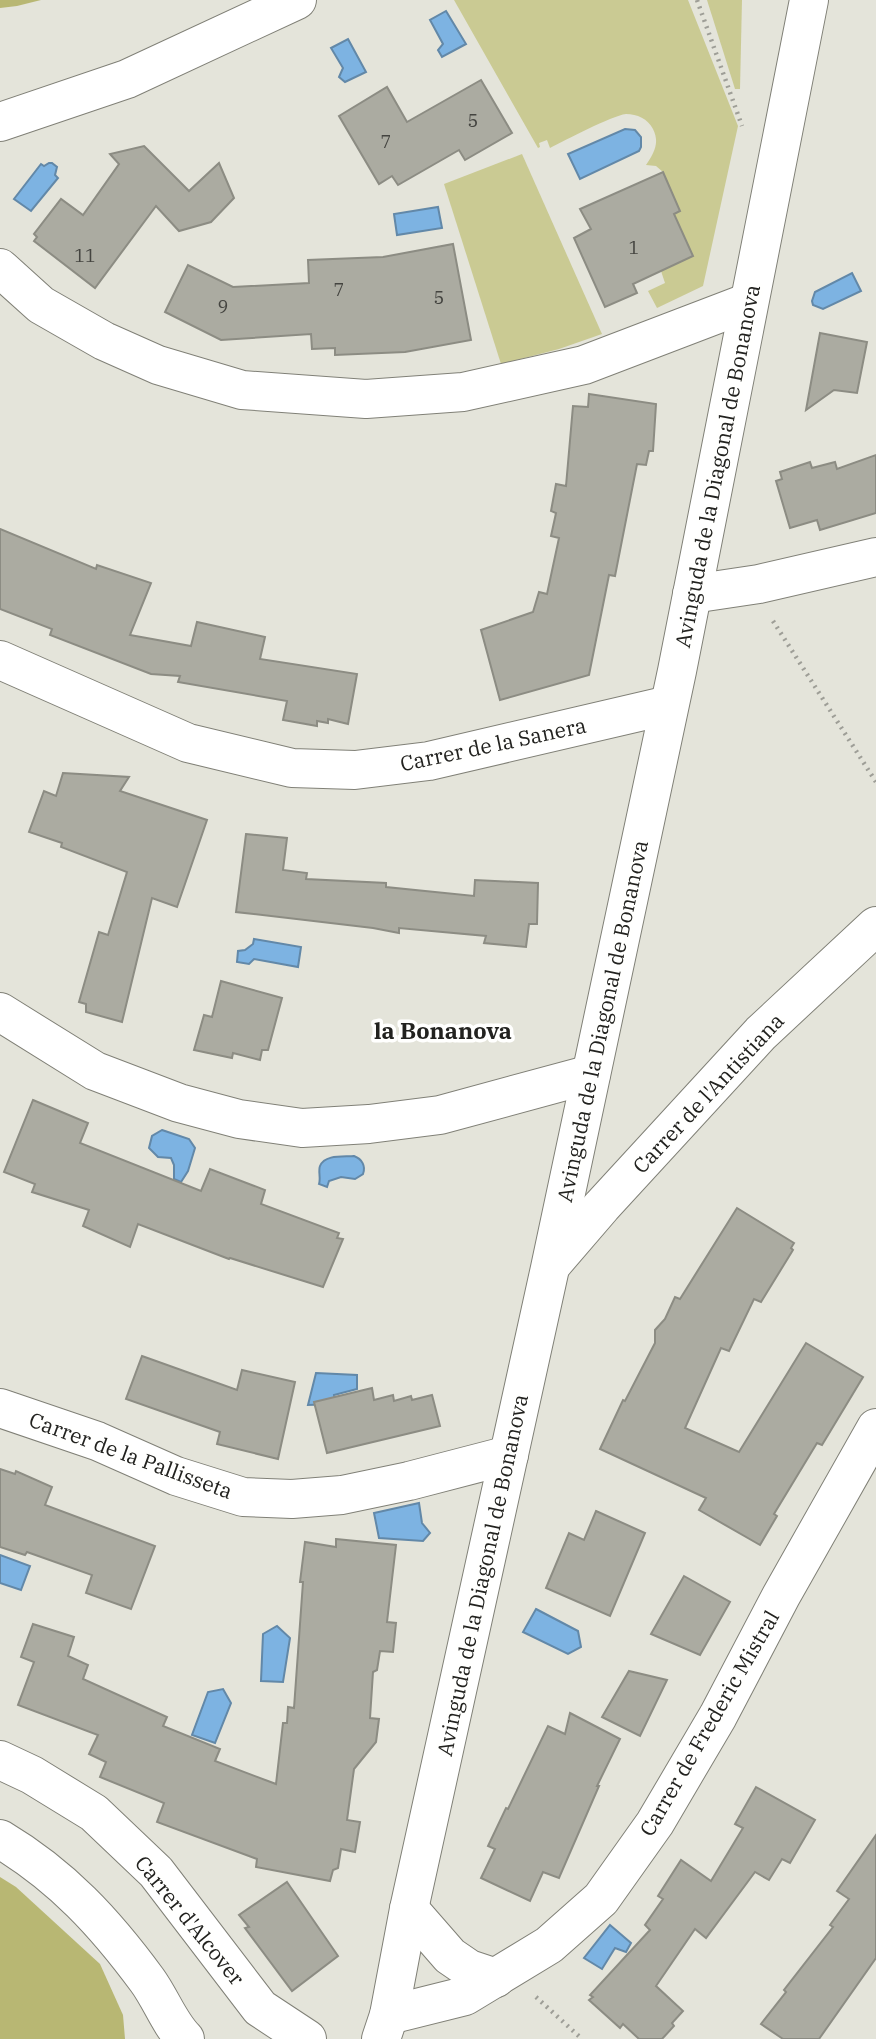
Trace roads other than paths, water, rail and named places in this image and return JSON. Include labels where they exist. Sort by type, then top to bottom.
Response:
[{"type":"street","points":[[0,122],[127,79],[298,0]]},
{"type":"street","name":"Avinguda de la Diagonal de Bonanova","points":[[385,2027],[669,705],[809,0]]},
{"type":"street","points":[[0,268],[41,305],[104,341],[158,365],[242,390],[366,399],[463,392],[584,365],[749,302]]},
{"type":"street","points":[[692,594],[759,584],[876,557]]},
{"type":"street","name":"Carrer de la Sanera","points":[[0,660],[188,743],[292,768],[355,770],[429,761],[669,705]]},
{"type":"street","name":"Carrer de l'Antistiana","points":[[550,1268],[601,1206],[761,1033],[876,926]]},
{"type":"street","points":[[0,1012],[95,1071],[167,1098],[239,1119],[302,1128],[369,1124],[440,1115],[591,1074]]},
{"type":"street","name":"Carrer de la Pallisseta","points":[[0,1408],[97,1441],[176,1476],[243,1497],[292,1499],[342,1495],[509,1455]]},
{"type":"street","name":"Carrer de Frederic Mistral","points":[[385,2027],[465,1996],[496,1978],[549,1945],[601,1899],[655,1823],[718,1716],[781,1596],[876,1428]]},
{"type":"street","name":"Carrer d'Alcover","points":[[0,1760],[32,1775],[94,1813],[156,1872],[260,2008],[307,2039]]},
{"type":"street","points":[[0,1839],[28,1856],[72,1892],[111,1932],[150,1984],[181,2037]]},
{"type":"street","points":[[409,1909],[450,1956],[469,1969],[496,1978]]},
{"type":"water","points":[[446,11],[466,44],[442,57],[438,50],[443,44],[430,20]]},
{"type":"water","points":[[348,39],[366,72],[345,82],[339,77],[343,68],[331,48]]},
{"type":"water","points":[[625,129],[635,130],[641,137],[639,151],[580,179],[568,154]]},
{"type":"water","points":[[49,163],[57,167],[55,175],[58,178],[31,211],[14,199],[41,164],[44,166]]},
{"type":"water","points":[[438,207],[442,228],[397,235],[394,214]]},
{"type":"water","points":[[852,273],[861,291],[823,309],[813,305],[815,292]]},
{"type":"water","points":[[254,939],[301,947],[298,967],[254,959],[249,964],[237,962],[238,951],[253,944]]},
{"type":"water","points":[[162,1130],[189,1139],[195,1148],[188,1171],[181,1182],[174,1179],[171,1158],[158,1157],[149,1148],[152,1136]]},
{"type":"water","points":[[354,1156],[363,1163],[363,1174],[355,1179],[341,1177],[329,1181],[327,1187],[319,1184],[319,1168],[322,1162],[335,1157]]},
{"type":"water","points":[[316,1373],[357,1375],[357,1389],[334,1395],[335,1404],[308,1405]]},
{"type":"water","points":[[419,1503],[422,1523],[430,1533],[423,1541],[379,1538],[374,1513]]},
{"type":"water","points":[[0,1555],[30,1566],[21,1590],[0,1583]]},
{"type":"water","points":[[536,1609],[578,1631],[581,1647],[568,1654],[523,1632]]},
{"type":"water","points":[[277,1626],[290,1638],[283,1682],[261,1681],[263,1634]]},
{"type":"water","points":[[223,1689],[231,1703],[215,1743],[192,1735],[208,1692]]},
{"type":"water","points":[[610,1925],[631,1943],[626,1952],[615,1948],[602,1969],[584,1958]]},
{"type":"district","name":"la Bonanova","points":[[443,1030]]}]
